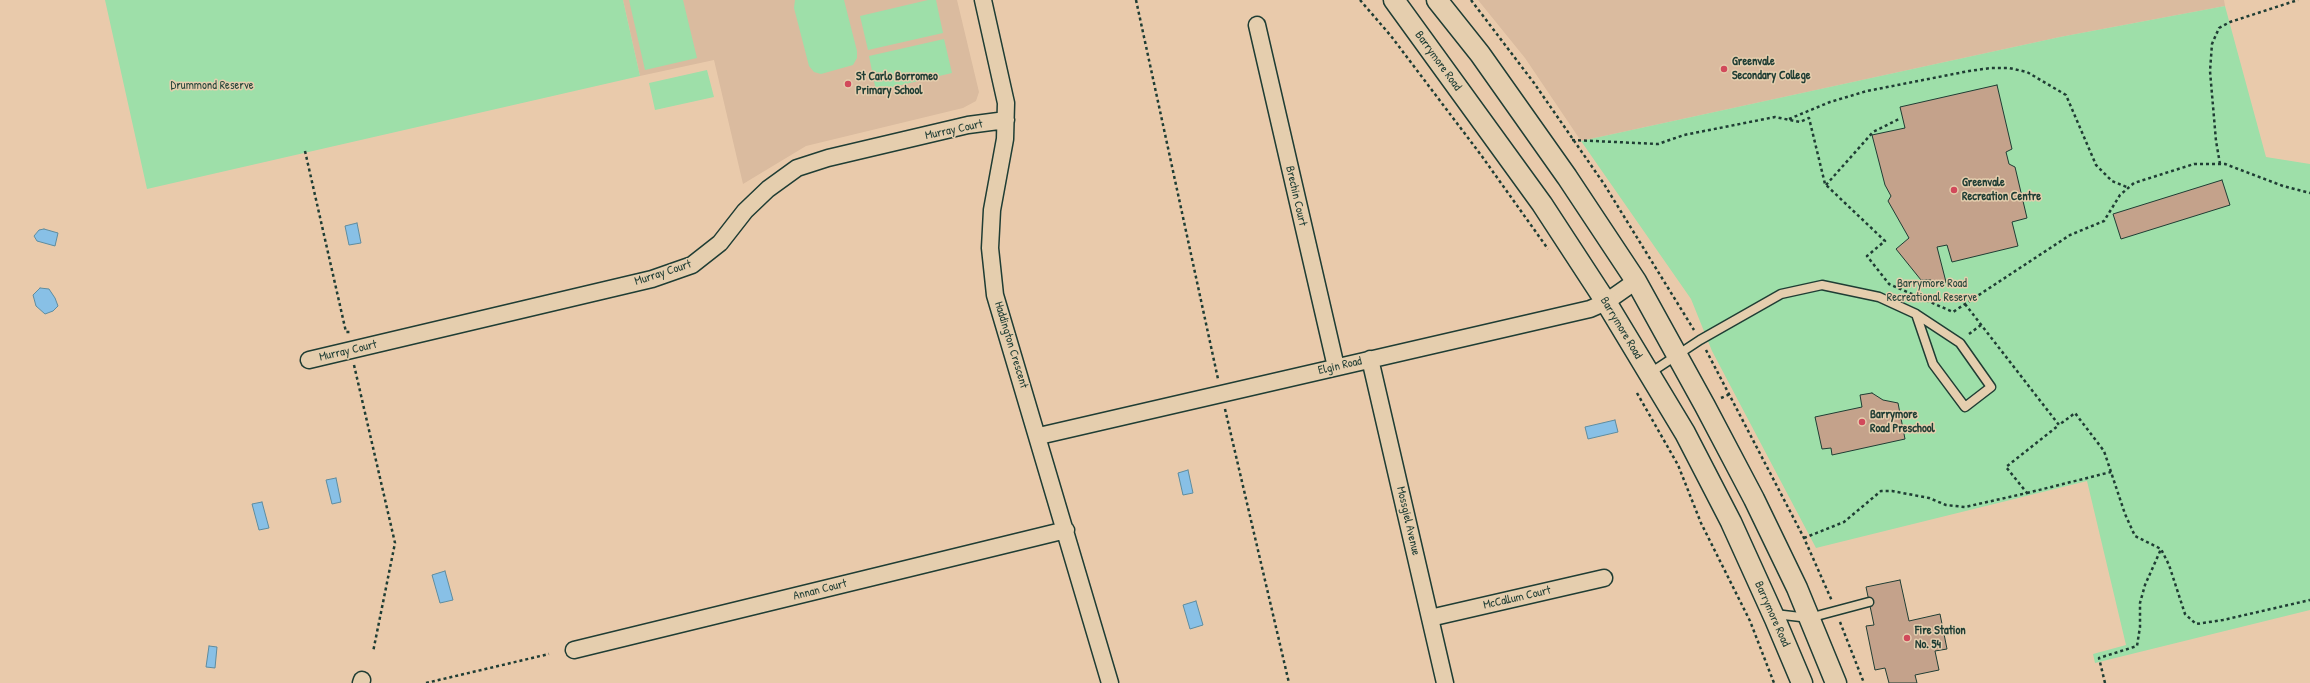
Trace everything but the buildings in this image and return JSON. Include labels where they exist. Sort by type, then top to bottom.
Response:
[{"type":"street","name":"Haddington Crescent","points":[[983,0],[1005,94],[1006,120],[1004,146],[992,217],[990,248],[995,295],[1039,436],[1110,683]]},
{"type":"street","name":"Barrymore Road","points":[[1394,0],[1542,204],[1606,302],[1685,433],[1710,481],[1773,614],[1802,683]]},
{"type":"street","points":[[1437,0],[1480,54],[1558,164],[1636,281],[1754,499],[1809,618],[1836,683]]},
{"type":"street","name":"Brechin Court","points":[[1257,25],[1336,367]]},
{"type":"street","name":"Murray Court","points":[[309,360],[652,279],[692,266],[720,244],[745,212],[768,189],[797,168],[828,158],[968,125],[1006,120]]},
{"type":"street","name":"Elgin Road","points":[[1039,436],[1590,309],[1606,302],[1636,281]]},
{"type":"street","name":"Mossgiel Avenue","points":[[1370,359],[1445,683]]},
{"type":"street","name":"Annan Court","points":[[574,650],[1066,530]]},
{"type":"street","name":"McCallum Court","points":[[1430,618],[1604,578]]},
{"type":"lane","points":[[1649,374],[1700,340],[1781,294],[1822,284],[1879,297],[1916,314],[1960,343],[1991,387],[1965,407],[1933,364],[1916,314]]},
{"type":"lane","points":[[1773,614],[1799,619],[1809,618],[1869,602]]},
{"type":"path","points":[[1136,0],[1222,393],[1289,683]]},
{"type":"path","points":[[1360,0],[1391,36],[1481,154],[1549,251]]},
{"type":"path","points":[[2220,164],[2216,141],[2210,72],[2212,44],[2219,28],[2230,22],[2298,0]]},
{"type":"path","points":[[1788,120],[1830,102],[1867,91],[1969,71],[1991,68],[2009,68],[2027,72],[2066,95],[2096,165],[2112,181],[2129,188]]},
{"type":"path","points":[[1572,140],[1658,144],[1684,136],[1775,117],[1800,122],[1810,118],[1826,185],[1885,241],[1867,256],[1889,284],[1953,312],[2070,235],[2104,221],[2120,195],[2134,183],[2194,164],[2225,164],[2283,186],[2310,193]]},
{"type":"path","points":[[1826,185],[1873,132],[1899,119]]},
{"type":"path","points":[[305,152],[346,332],[350,332],[351,340]]},
{"type":"path","points":[[1965,304],[2059,425]]},
{"type":"path","points":[[353,359],[395,543],[373,652]]},
{"type":"path","points":[[1635,390],[1678,465],[1701,523],[1750,622],[1774,683]]},
{"type":"path","points":[[2027,493],[2006,467],[2075,413],[2104,451],[2125,514],[2136,536],[2162,549],[2186,614],[2196,624],[2223,620],[2310,600]]},
{"type":"path","points":[[1804,538],[1844,522],[1881,491],[1892,491],[1929,498],[1946,505],[1966,507],[2111,472]]},
{"type":"path","points":[[2105,683],[2099,658],[2137,646],[2143,590],[2162,549]]},
{"type":"path","points":[[426,683],[549,654]]},
{"type":"shaded area","name":"St Carlo Borromeo Primary School","points":[[623,0],[957,0],[979,92],[976,101],[963,108],[806,146],[743,184],[714,60],[640,76]]},
{"type":"shaded area","name":"Greenvale Secondary College","points":[[1478,0],[2224,0],[2225,6],[2060,37],[1581,141],[1525,58]]},
{"type":"green space","name":"Drummond Reserve","points":[[105,0],[623,0],[640,76],[147,189]]},
{"type":"green space","points":[[629,0],[683,0],[697,58],[645,70]]},
{"type":"green space","points":[[795,0],[844,0],[857,51],[857,58],[853,65],[821,74],[814,72],[809,66],[794,8]]},
{"type":"green space","points":[[928,0],[936,0],[943,33],[868,50],[860,16]]},
{"type":"green space","name":"Barrymore Road Recreational Reserve","points":[[2225,6],[2266,157],[2310,164],[2310,610],[2095,663],[2093,654],[2126,645],[2087,481],[1816,548],[1712,351],[1691,299],[1581,141],[2060,37]]},
{"type":"green space","points":[[944,39],[952,73],[876,91],[869,56]]},
{"type":"green space","points":[[707,70],[714,97],[655,110],[649,83]]},
{"type":"water","points":[[357,223],[361,243],[349,245],[345,226]]},
{"type":"water","points":[[44,229],[58,233],[55,246],[37,241],[34,236],[39,230]]},
{"type":"water","points":[[40,288],[49,289],[58,306],[53,311],[45,314],[36,306],[33,295]]},
{"type":"water","points":[[1615,420],[1618,432],[1588,439],[1585,427]]},
{"type":"water","points":[[1188,470],[1193,493],[1183,495],[1178,473]]},
{"type":"water","points":[[336,478],[341,502],[332,504],[326,480]]},
{"type":"water","points":[[262,502],[269,528],[259,530],[252,504]]},
{"type":"water","points":[[445,571],[453,600],[440,603],[432,575]]},
{"type":"water","points":[[1196,601],[1203,625],[1190,629],[1183,605]]},
{"type":"water","points":[[209,646],[217,647],[215,668],[206,667]]},
{"type":"place","name":"Greenvale Secondary College","points":[[1724,69]]},
{"type":"place","name":"St Carlo Borromeo Primary School","points":[[848,84]]},
{"type":"place","name":"Greenvale Recreation Centre","points":[[1954,190]]},
{"type":"place","name":"Barrymore Road Preschool","points":[[1862,422]]},
{"type":"place","name":"Fire Station No. 54","points":[[1907,638]]}]
